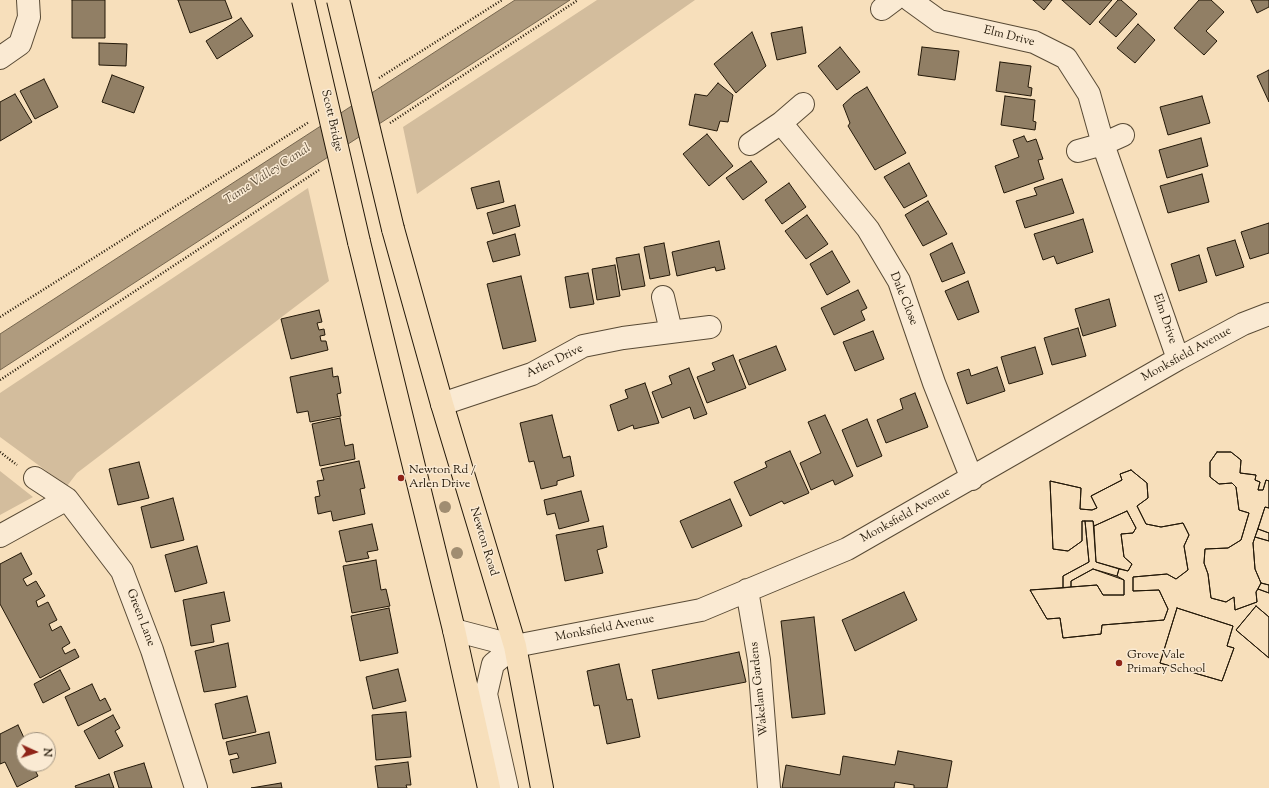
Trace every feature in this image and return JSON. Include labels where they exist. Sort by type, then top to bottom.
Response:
[{"type":"highway","name":"Scott Bridge","points":[[303,0],[359,242],[454,630]]},
{"type":"highway","name":"Newton Road","points":[[338,0],[393,229],[442,404],[515,646],[542,788]]},
{"type":"highway","points":[[454,630],[489,788]]},
{"type":"street","points":[[0,58],[20,44],[29,17],[28,0]]},
{"type":"street","name":"Elm Drive","points":[[910,0],[939,21],[1034,42],[1066,58],[1089,94],[1103,144],[1178,359]]},
{"type":"street","points":[[750,144],[781,123],[803,104]]},
{"type":"street","name":"Dale Close","points":[[781,123],[868,229],[899,281],[934,383],[972,479]]},
{"type":"street","points":[[1078,151],[1103,144],[1123,135]]},
{"type":"street","points":[[663,297],[671,331]]},
{"type":"street","name":"Monksfield Avenue","points":[[454,630],[515,646],[701,610],[847,549],[972,479],[1178,359],[1243,324],[1269,314]]},
{"type":"street","name":"Arlen Drive","points":[[442,404],[532,374],[583,346],[671,331],[710,327]]},
{"type":"street","name":"Green Lane","points":[[35,478],[67,499],[122,571],[152,650],[196,788]]},
{"type":"street","points":[[0,536],[67,499]]},
{"type":"street","name":"Wakelam Gardens","points":[[747,590],[759,660],[769,788]]},
{"type":"street","name":"Monksfield Avenue","points":[[507,788],[486,694],[493,664],[515,646]]},
{"type":"path","points":[[372,82],[502,0]]},
{"type":"path","points":[[384,127],[578,0]]},
{"type":"path","points":[[0,317],[311,121]]},
{"type":"path","points":[[0,380],[324,166]]},
{"type":"shaded area","points":[[597,0],[695,0],[417,194],[403,127]]},
{"type":"shaded area","points":[[308,188],[329,281],[77,473],[67,486],[0,437],[0,393]]},
{"type":"shaded area","points":[[0,471],[33,497],[0,515]]},
{"type":"water","name":"Tame Valley Canal","points":[[515,0],[570,0],[0,370],[0,334]]},
{"type":"building","points":[[72,0],[105,0],[105,38],[72,38]]},
{"type":"building","points":[[178,0],[225,0],[232,18],[190,33]]},
{"type":"building","points":[[1033,0],[1052,0],[1044,10]]},
{"type":"building","points":[[1062,0],[1112,0],[1090,25]]},
{"type":"building","points":[[1118,0],[1121,0],[1137,14],[1116,37],[1099,22]]},
{"type":"building","points":[[1199,0],[1211,0],[1224,12],[1206,31],[1217,41],[1204,55],[1174,28]]},
{"type":"building","points":[[1251,0],[1269,0],[1269,7],[1257,13]]},
{"type":"building","points":[[241,18],[253,36],[217,59],[206,41]]},
{"type":"building","points":[[1138,24],[1155,40],[1135,63],[1117,48]]},
{"type":"building","points":[[802,27],[806,53],[777,60],[771,33]]},
{"type":"building","points":[[752,32],[766,66],[736,93],[714,64]]},
{"type":"building","points":[[99,43],[127,44],[126,66],[99,65]]},
{"type":"building","points":[[840,47],[860,72],[837,90],[818,66]]},
{"type":"building","points":[[922,47],[959,51],[955,80],[918,75]]},
{"type":"building","points":[[1000,62],[1031,66],[1028,87],[1032,88],[1031,96],[996,91]]},
{"type":"building","points":[[1269,70],[1269,102],[1257,76]]},
{"type":"building","points":[[112,75],[144,87],[134,113],[102,102]]},
{"type":"building","points":[[44,79],[58,107],[35,119],[20,91]]},
{"type":"building","points":[[718,83],[733,95],[728,122],[720,121],[717,131],[689,125],[695,94],[707,96]]},
{"type":"building","points":[[867,87],[906,153],[875,170],[848,126],[850,123],[843,105],[854,95]]},
{"type":"building","points":[[15,94],[32,122],[0,141],[0,102]]},
{"type":"building","points":[[1005,96],[1035,100],[1033,121],[1036,122],[1035,130],[1001,125]]},
{"type":"building","points":[[1202,96],[1210,123],[1168,135],[1160,107]]},
{"type":"building","points":[[707,134],[733,166],[709,186],[683,154]]},
{"type":"building","points":[[1024,136],[1027,142],[1036,139],[1043,159],[1038,160],[1044,179],[1004,193],[995,166],[1019,157],[1013,140]]},
{"type":"building","points":[[1201,138],[1208,166],[1167,178],[1159,150]]},
{"type":"building","points":[[751,161],[767,182],[743,200],[726,178]]},
{"type":"building","points":[[909,163],[927,196],[904,208],[884,177]]},
{"type":"building","points":[[1202,174],[1209,202],[1168,213],[1160,186]]},
{"type":"building","points":[[1062,179],[1074,213],[1025,228],[1016,201],[1037,195],[1034,188]]},
{"type":"building","points":[[499,181],[504,202],[477,209],[471,188]]},
{"type":"building","points":[[789,183],[806,207],[782,224],[765,200]]},
{"type":"building","points":[[928,201],[947,234],[923,246],[905,215]]},
{"type":"building","points":[[515,205],[520,226],[493,234],[487,213]]},
{"type":"building","points":[[807,215],[828,244],[806,259],[785,231]]},
{"type":"building","points":[[1083,219],[1093,252],[1057,264],[1054,256],[1043,260],[1034,234]]},
{"type":"building","points":[[1269,223],[1269,253],[1250,259],[1241,232]]},
{"type":"building","points":[[515,234],[520,255],[493,262],[487,242]]},
{"type":"building","points":[[1235,240],[1244,267],[1216,276],[1207,248]]},
{"type":"building","points":[[719,241],[725,269],[716,271],[715,267],[677,276],[672,252]]},
{"type":"building","points":[[664,243],[670,275],[650,279],[644,247]]},
{"type":"building","points":[[952,243],[965,273],[942,282],[930,254]]},
{"type":"building","points":[[832,251],[850,282],[827,295],[810,264]]},
{"type":"building","points":[[639,254],[645,286],[622,290],[616,258]]},
{"type":"building","points":[[1199,255],[1207,282],[1179,291],[1171,264]]},
{"type":"building","points":[[615,265],[620,296],[597,300],[592,269]]},
{"type":"building","points":[[588,273],[594,304],[570,308],[565,277]]},
{"type":"building","points":[[521,276],[536,341],[503,349],[487,284]]},
{"type":"building","points":[[968,281],[979,312],[958,320],[945,291]]},
{"type":"building","points":[[858,290],[867,308],[861,311],[865,320],[834,335],[821,308]]},
{"type":"building","points":[[1109,299],[1116,326],[1083,336],[1075,309]]},
{"type":"building","points":[[319,310],[322,322],[317,323],[319,330],[324,329],[325,335],[320,336],[321,341],[326,341],[328,350],[291,359],[281,319]]},
{"type":"building","points":[[1078,328],[1086,356],[1052,365],[1044,338]]},
{"type":"building","points":[[873,331],[884,359],[855,371],[843,342]]},
{"type":"building","points":[[776,346],[786,370],[749,385],[739,360]]},
{"type":"building","points":[[1035,347],[1043,374],[1009,384],[1001,357]]},
{"type":"building","points":[[733,355],[746,388],[707,403],[697,377],[715,370],[712,363]]},
{"type":"building","points":[[997,367],[1005,391],[967,404],[957,373],[969,369],[971,376]]},
{"type":"building","points":[[332,368],[333,377],[338,376],[341,393],[337,394],[341,416],[310,422],[308,411],[297,413],[290,377]]},
{"type":"building","points":[[689,368],[707,414],[694,419],[690,407],[662,418],[652,392],[672,384],[669,376]]},
{"type":"building","points":[[645,383],[659,423],[634,429],[633,425],[618,431],[610,405],[628,398],[625,390]]},
{"type":"building","points":[[915,393],[928,427],[886,443],[877,420],[903,409],[900,399]]},
{"type":"building","points":[[552,415],[563,458],[570,456],[574,476],[557,481],[557,485],[541,489],[534,461],[529,462],[520,423]]},
{"type":"building","points":[[825,415],[853,476],[835,485],[833,480],[811,490],[800,463],[821,453],[808,422]]},
{"type":"building","points":[[340,418],[345,446],[353,444],[355,459],[320,466],[312,424]]},
{"type":"building","points":[[867,419],[882,456],[857,467],[842,430]]},
{"type":"building","points":[[790,451],[809,493],[784,504],[782,501],[750,516],[734,482],[767,467],[765,462]]},
{"type":"building","points":[[1217,452],[1231,452],[1241,460],[1240,473],[1256,475],[1255,480],[1260,482],[1258,490],[1263,490],[1266,480],[1269,481],[1269,508],[1265,507],[1253,543],[1255,569],[1261,583],[1256,592],[1257,602],[1235,610],[1234,597],[1226,602],[1211,598],[1208,574],[1204,563],[1205,549],[1228,548],[1241,540],[1249,513],[1239,510],[1236,487],[1232,483],[1219,484],[1210,477],[1210,462]]},
{"type":"building","points":[[1217,452],[1231,452],[1241,460],[1240,473],[1256,475],[1255,480],[1260,482],[1258,490],[1263,490],[1266,480],[1269,481],[1269,508],[1265,507],[1258,529],[1269,533],[1269,541],[1255,537],[1253,543],[1255,569],[1261,583],[1269,585],[1269,593],[1258,589],[1256,592],[1257,602],[1235,610],[1234,597],[1226,602],[1211,598],[1208,574],[1204,563],[1205,549],[1228,548],[1241,540],[1249,513],[1239,510],[1236,487],[1232,483],[1219,484],[1210,477],[1210,462]]},
{"type":"building","points":[[359,461],[365,488],[360,489],[365,514],[333,521],[331,511],[318,514],[315,497],[320,496],[317,481],[324,480],[321,469]]},
{"type":"building","points":[[139,462],[149,498],[118,505],[109,469]]},
{"type":"building","name":"Grove Vale Primary School","points":[[1131,470],[1147,483],[1148,498],[1137,506],[1146,524],[1161,527],[1183,523],[1189,535],[1184,546],[1188,570],[1176,579],[1167,574],[1133,577],[1133,591],[1159,590],[1168,609],[1164,620],[1102,625],[1101,634],[1063,638],[1060,618],[1047,619],[1030,590],[1097,585],[1103,595],[1124,595],[1124,580],[1117,576],[1119,569],[1128,571],[1132,564],[1124,557],[1121,534],[1133,533],[1136,528],[1127,511],[1094,526],[1093,521],[1082,521],[1082,541],[1068,551],[1053,549],[1050,481],[1081,488],[1080,509],[1092,510],[1097,508],[1091,496],[1122,480],[1120,474]]},
{"type":"building","name":"Grove Vale Primary School","points":[[1131,470],[1147,483],[1148,498],[1137,506],[1146,524],[1161,527],[1183,523],[1189,535],[1184,546],[1188,570],[1176,579],[1167,574],[1133,577],[1133,591],[1159,590],[1168,609],[1164,620],[1102,625],[1101,634],[1063,638],[1060,618],[1047,619],[1030,590],[1063,588],[1063,576],[1089,562],[1085,521],[1082,521],[1082,541],[1068,551],[1053,549],[1050,481],[1081,488],[1080,509],[1092,510],[1097,508],[1091,496],[1122,480],[1120,474]],"holes":[[[1127,511],[1136,528],[1133,533],[1121,534],[1124,557],[1132,564],[1128,571],[1096,562],[1094,526]],[[1093,569],[1124,580],[1124,595],[1103,595],[1097,585],[1071,587],[1071,581]]]},
{"type":"building","points":[[581,491],[589,521],[559,529],[555,513],[547,515],[544,500]]},
{"type":"building","points":[[173,498],[184,540],[151,548],[141,507]]},
{"type":"building","points":[[730,499],[742,526],[692,548],[680,521]]},
{"type":"building","points":[[1085,521],[1093,521],[1096,562],[1119,569],[1117,576],[1093,569],[1071,581],[1071,587],[1063,588],[1063,576],[1089,562]]},
{"type":"building","points":[[372,524],[378,550],[367,552],[369,558],[346,562],[339,531]]},
{"type":"building","points":[[603,526],[607,547],[597,550],[603,573],[565,581],[556,535]]},
{"type":"building","points":[[1258,529],[1269,533],[1269,541],[1255,537]]},
{"type":"building","points":[[197,546],[207,583],[175,592],[165,555]]},
{"type":"building","points":[[21,553],[32,574],[23,579],[27,586],[36,581],[45,596],[36,601],[38,607],[48,602],[57,620],[49,624],[52,631],[61,626],[70,643],[62,648],[65,654],[75,649],[79,657],[40,678],[0,604],[0,564]]},
{"type":"building","points":[[376,560],[381,590],[386,589],[390,606],[352,613],[343,566]]},
{"type":"building","points":[[1261,583],[1269,585],[1269,593],[1258,589]]},
{"type":"building","points":[[224,592],[230,621],[211,625],[214,642],[191,646],[183,600]]},
{"type":"building","points":[[904,592],[917,620],[855,651],[842,620]]},
{"type":"building","name":"Grove Vale Primary School","points":[[1256,606],[1269,617],[1269,658],[1236,630]]},
{"type":"building","name":"Grove Vale Primary School","points":[[1256,606],[1269,617],[1269,658],[1236,630]]},
{"type":"building","points":[[389,608],[398,653],[360,661],[351,616]]},
{"type":"building","name":"Grove Vale Primary School","points":[[1177,608],[1233,626],[1227,646],[1234,648],[1222,681],[1160,663]]},
{"type":"building","name":"Grove Vale Primary School","points":[[1177,608],[1233,626],[1227,646],[1234,648],[1222,681],[1160,663]]},
{"type":"building","points":[[814,617],[825,714],[792,718],[781,621]]},
{"type":"building","points":[[228,643],[236,687],[204,692],[195,651]]},
{"type":"building","points":[[739,652],[746,682],[658,699],[652,670]]},
{"type":"building","points":[[619,664],[627,700],[632,699],[640,737],[607,744],[599,705],[594,706],[587,671]]},
{"type":"building","points":[[398,669],[406,701],[373,709],[366,677]]},
{"type":"building","points":[[60,670],[70,689],[43,703],[34,684]]},
{"type":"building","points":[[92,684],[100,701],[105,698],[111,710],[78,726],[65,697]]},
{"type":"building","points":[[247,696],[256,732],[223,739],[215,704]]},
{"type":"building","points":[[406,712],[411,757],[376,760],[372,715]]},
{"type":"building","points":[[113,715],[120,728],[115,731],[123,746],[99,759],[84,731]]},
{"type":"building","points":[[18,725],[21,732],[16,732],[16,772],[36,772],[38,776],[17,787],[5,762],[0,764],[0,734]]},
{"type":"building","points":[[269,732],[276,763],[233,773],[230,760],[239,758],[237,753],[229,755],[226,742]]},
{"type":"building","points":[[898,751],[952,761],[947,788],[914,788],[914,785],[895,782],[894,788],[782,788],[786,765],[840,775],[843,756],[895,765]]},
{"type":"building","points":[[408,762],[411,785],[406,785],[407,788],[378,788],[375,766]]},
{"type":"building","points":[[144,763],[152,788],[119,788],[114,772]]},
{"type":"building","points":[[109,774],[114,788],[76,788],[75,786]]},
{"type":"building","points":[[281,783],[282,788],[251,788]]},
{"type":"place","name":"Newton Rd / Arlen Drive","points":[[401,478]]},
{"type":"place","name":"Grove Vale Primary School","points":[[1119,663]]}]
